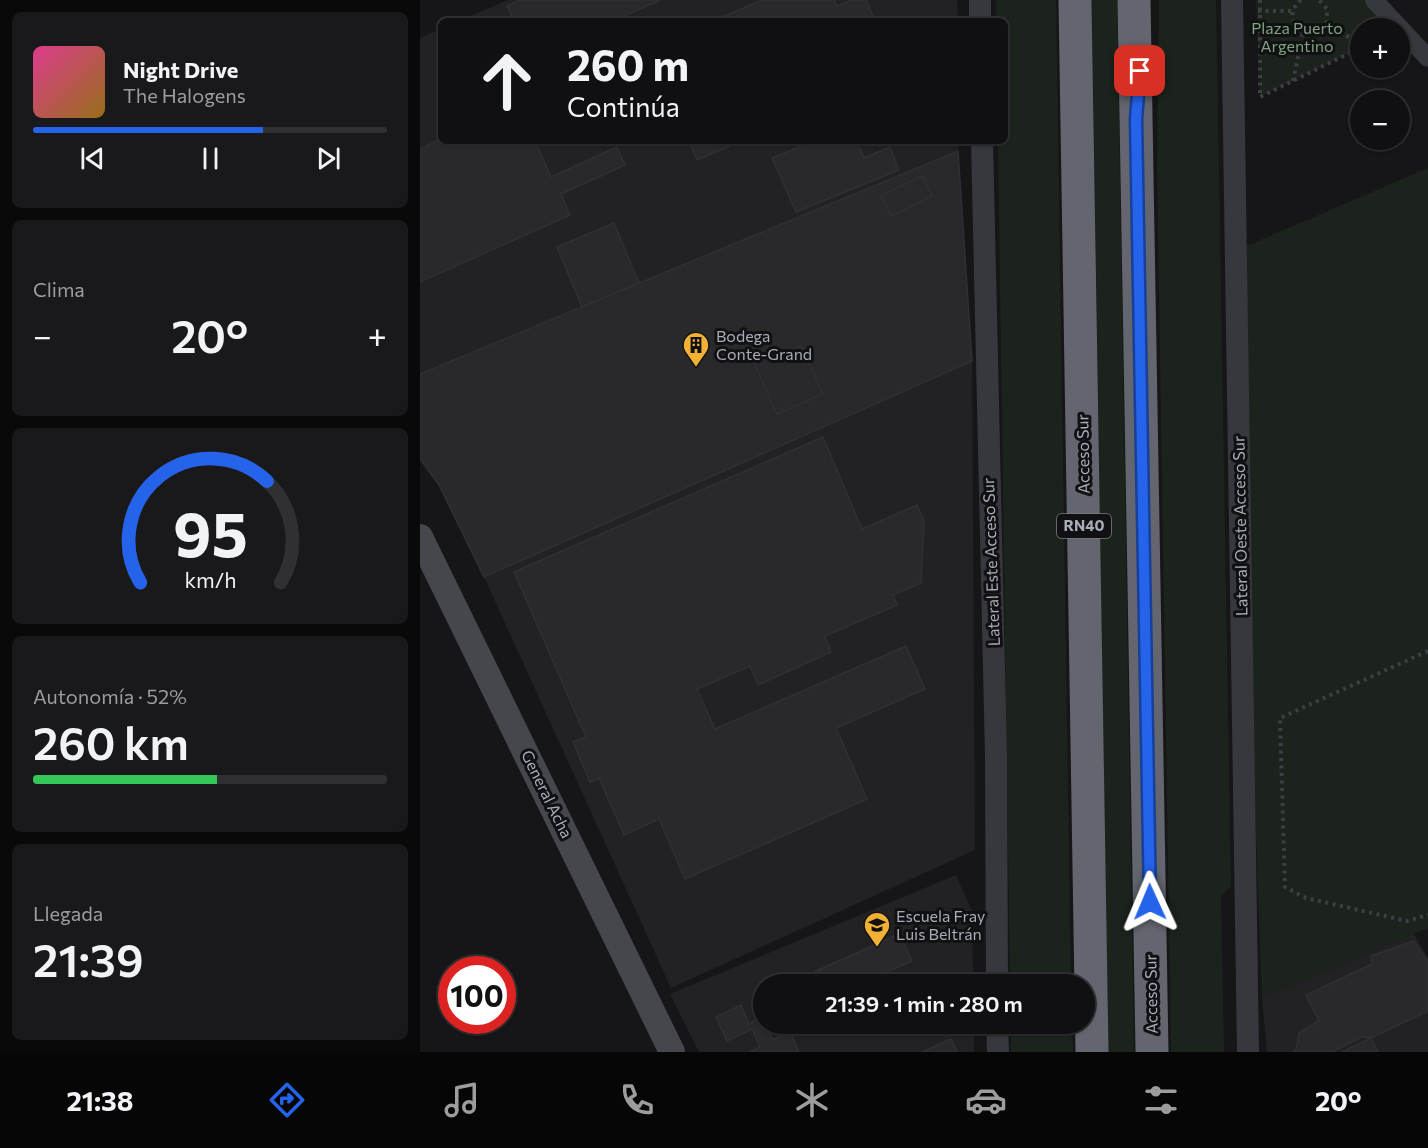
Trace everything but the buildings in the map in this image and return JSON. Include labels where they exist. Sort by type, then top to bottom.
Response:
[{"type":"highway","name":"Acceso Sur","points":[[1075,0],[1092,1052]]},
{"type":"highway","name":"Acceso Sur","points":[[1134,0],[1152,1052]]},
{"type":"highway","points":[[1136,119],[1146,0]]},
{"type":"main road","name":"General Acha","points":[[420,537],[672,1052]]},
{"type":"street","points":[[980,0],[980,18]]},
{"type":"street","name":"Lateral Oeste Acceso Sur","points":[[1232,0],[1248,1052]]},
{"type":"street","points":[[1374,0],[1428,58]]},
{"type":"street","name":"Lateral Este Acceso Sur","points":[[982,144],[996,756],[997,974]]},
{"type":"street","points":[[997,1034],[998,1052]]},
{"type":"path","points":[[1260,0],[1258,11],[1260,97],[1350,51]]},
{"type":"path","points":[[1300,0],[1293,11],[1294,24],[1303,33],[1319,32],[1327,24],[1328,9],[1319,0]]},
{"type":"path","points":[[1258,11],[1293,11]]},
{"type":"path","points":[[1327,24],[1350,39]]},
{"type":"path","points":[[1293,82],[1303,33]]},
{"type":"path","points":[[1428,651],[1280,718],[1285,887],[1306,898],[1407,921],[1428,915]]},
{"type":"shaded area","points":[[508,0],[957,0],[958,18],[466,18]]},
{"type":"shaded area","points":[[438,30],[438,144],[959,144],[958,151],[420,374],[420,38]]},
{"type":"shaded area","points":[[972,361],[975,850],[671,988],[484,577]]},
{"type":"shaded area","name":"Escuela Fray Luis Beltrán","points":[[956,875],[972,911],[973,974],[753,974],[753,1034],[974,1034],[974,1052],[699,1052],[670,994]]},
{"type":"shaded area","points":[[1414,934],[1428,958],[1428,1052],[1267,1052],[1262,998]]},
{"type":"green space","points":[[996,0],[1056,0],[1071,974],[1010,974],[998,144],[1008,144],[1008,18],[996,18]]},
{"type":"green space","points":[[1092,0],[1117,0],[1134,1052],[1108,1052]]},
{"type":"green space","points":[[1159,0],[1216,0],[1231,886],[1221,896],[1224,1052],[1171,1052],[1157,165]]},
{"type":"green space","name":"Plaza Puerto Argentino","points":[[1256,0],[1366,0],[1383,18],[1350,18],[1350,53],[1260,97]]},
{"type":"green space","points":[[1428,168],[1428,928],[1262,998],[1235,251]]},
{"type":"green space","points":[[1011,1034],[1072,1034],[1073,1052],[1011,1052]]},
{"type":"place","name":"Bodega Conte-Grand","points":[[696,368]]},
{"type":"place","name":"Escuela Fray Luis Beltrán","points":[[877,948]]},
{"type":"route","points":[[1140,71],[1136,119],[1150,902]]}]
